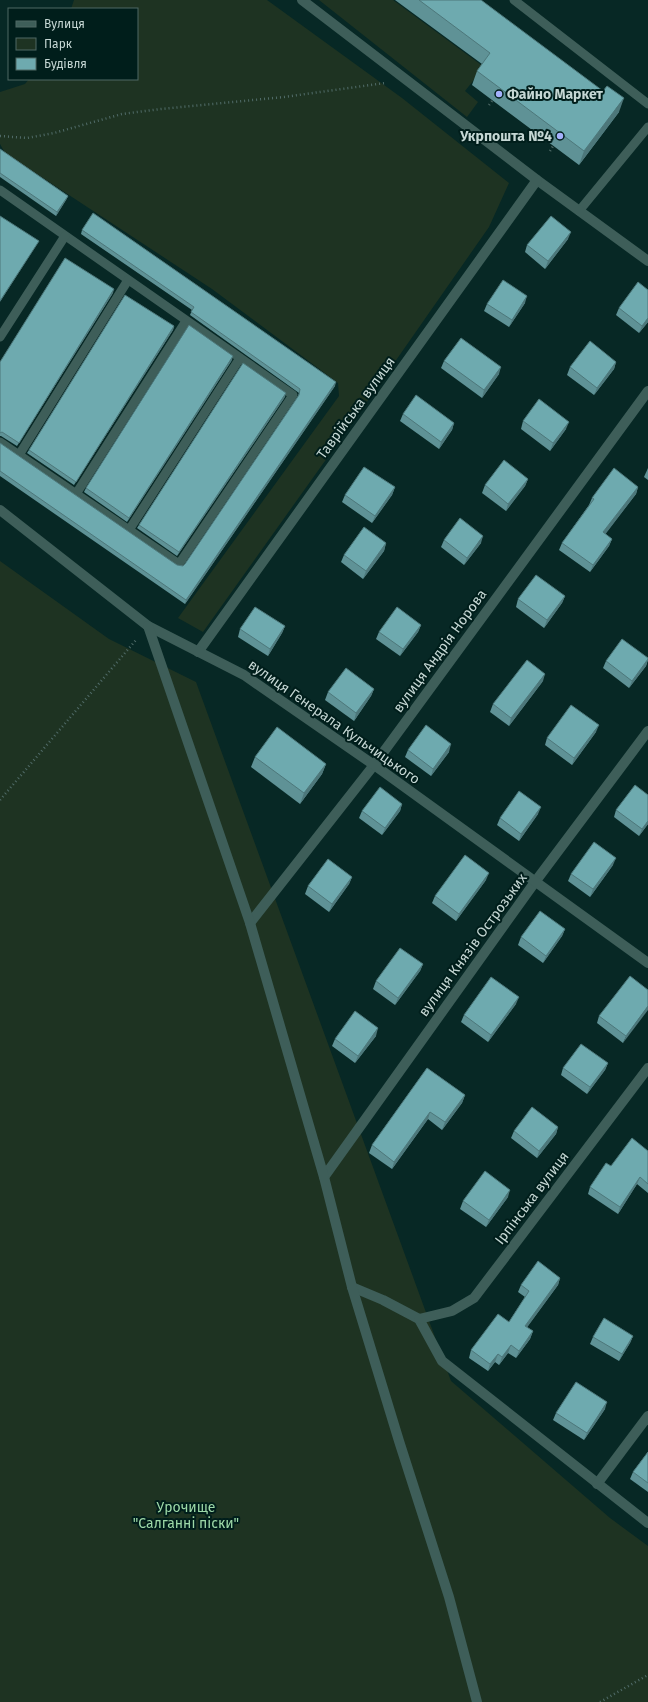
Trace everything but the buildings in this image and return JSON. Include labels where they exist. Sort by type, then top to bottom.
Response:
[{"type":"street","points":[[302,0],[537,180],[648,261]]},
{"type":"street","name":"Таврійська вулиця","points":[[198,652],[537,180]]},
{"type":"street","name":"вулиця Андрія Норова","points":[[250,923],[374,765],[648,391]]},
{"type":"street","name":"вулиця Генерала Кульчицького","points":[[0,510],[148,626],[244,675],[374,765],[648,964]]},
{"type":"street","points":[[148,626],[250,923],[324,1177],[352,1287],[449,1597],[477,1702]]},
{"type":"street","name":"вулиця Князів Острозьких","points":[[324,1177],[535,882],[648,730]]},
{"type":"street","name":"Ірпінська вулиця","points":[[419,1319],[452,1311],[474,1298],[648,1068]]},
{"type":"street","points":[[352,1287],[383,1300],[419,1319],[442,1361],[597,1484],[648,1522]]},
{"type":"street","points":[[597,1484],[648,1416]]},
{"type":"lane","points":[[514,0],[648,104]]},
{"type":"lane","points":[[579,211],[648,127]]},
{"type":"lane","points":[[0,442],[179,564],[293,395],[1,193]]},
{"type":"lane","points":[[0,337],[65,236]]},
{"type":"lane","points":[[19,455],[128,280]]},
{"type":"lane","points":[[76,494],[186,321]]},
{"type":"lane","points":[[129,530],[240,358]]},
{"type":"path","points":[[0,136],[27,138],[54,133],[122,114],[284,97],[407,80]]},
{"type":"path","points":[[489,105],[492,101]]},
{"type":"path","points":[[550,151],[553,146]]},
{"type":"path","points":[[0,800],[148,626]]},
{"type":"path","points":[[600,1702],[648,1675]]},
{"type":"green space","points":[[74,0],[267,0],[402,98],[509,183],[489,227],[362,409],[203,632],[178,618],[339,396],[338,383],[212,289],[5,153],[0,144],[0,92],[25,84],[28,80],[138,80],[138,8],[71,8]]},
{"type":"green space","points":[[319,0],[393,0],[484,67],[465,91],[478,102],[467,117]]},
{"type":"green space","name":"Урочище \"Салганні піски\"","points":[[0,561],[109,639],[196,682],[451,1381],[610,1518],[648,1546],[648,1702],[0,1702]]},
{"type":"place","name":"Файно Маркет","points":[[499,94]]},
{"type":"place","name":"Укрпошта №4","points":[[560,136]]}]
